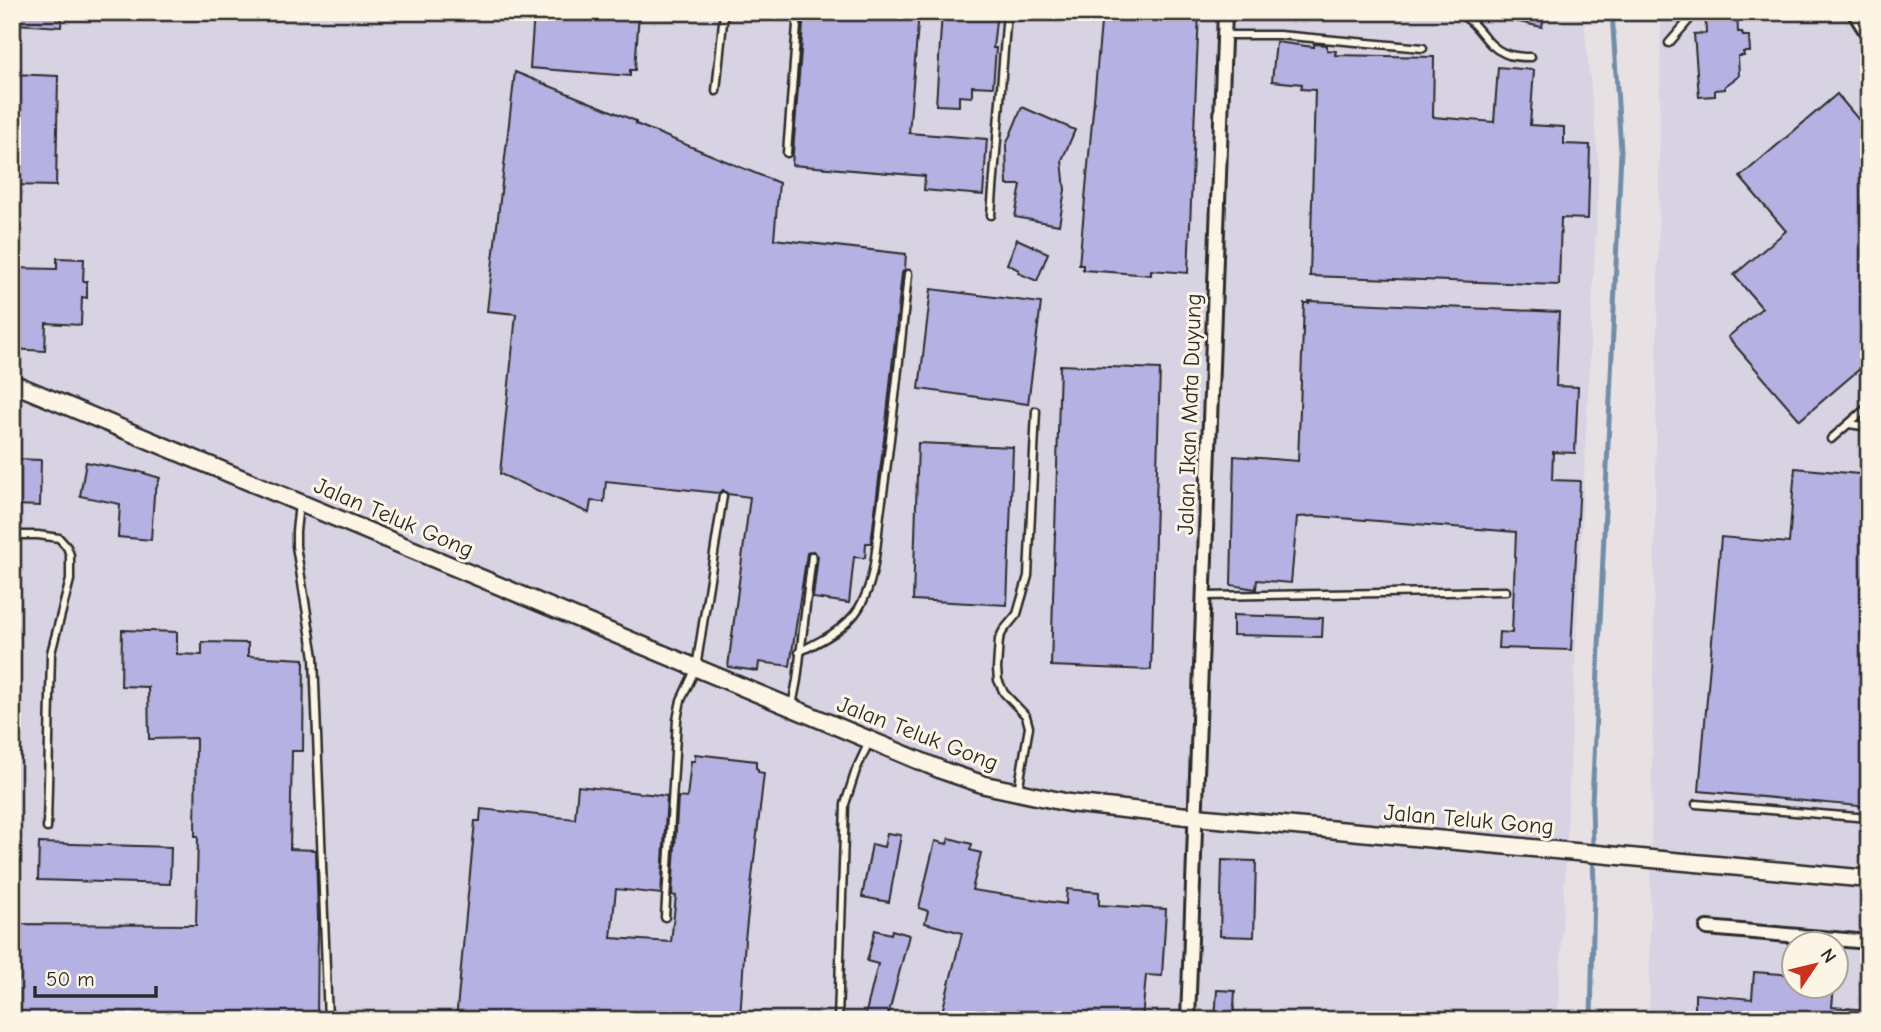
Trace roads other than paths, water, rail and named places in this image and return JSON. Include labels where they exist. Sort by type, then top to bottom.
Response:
[{"type":"street","name":"Jalan Ikan Mata Duyung","points":[[1188,1020],[1225,12]]},
{"type":"street","points":[[1854,12],[1869,36]]},
{"type":"street","name":"Jalan Teluk Gong","points":[[12,383],[954,775],[985,785],[1069,803],[1196,817],[1869,879]]},
{"type":"street","points":[[1707,928],[1869,942]]},
{"type":"lane","points":[[716,91],[724,12]]},
{"type":"lane","points":[[787,153],[798,12]]},
{"type":"lane","points":[[991,215],[1007,12]]},
{"type":"lane","points":[[1452,12],[1470,19],[1493,46],[1504,53],[1531,57]]},
{"type":"lane","points":[[1669,43],[1696,12]]},
{"type":"lane","points":[[1224,35],[1279,35],[1423,48]]},
{"type":"lane","points":[[799,652],[848,622],[858,610],[870,584],[892,432],[908,274]]},
{"type":"lane","points":[[1831,439],[1869,406]]},
{"type":"lane","points":[[1017,793],[1029,727],[1019,707],[1004,693],[998,680],[997,669],[999,639],[1017,614],[1028,576],[1036,411]]},
{"type":"lane","points":[[1849,424],[1869,426]]},
{"type":"lane","points":[[665,917],[677,720],[681,700],[696,668],[723,496]]},
{"type":"lane","points":[[299,502],[296,546],[314,657],[328,1020]]},
{"type":"lane","points":[[12,535],[59,538],[70,555],[70,580],[51,653],[47,828]]},
{"type":"lane","points":[[792,708],[812,556]]},
{"type":"lane","points":[[1203,596],[1506,591]]},
{"type":"lane","points":[[838,1020],[845,804],[856,770],[870,740]]},
{"type":"lane","points":[[1696,804],[1869,818]]},
{"type":"waterway","points":[[1591,1020],[1594,890],[1592,804],[1621,151],[1612,12]]}]
